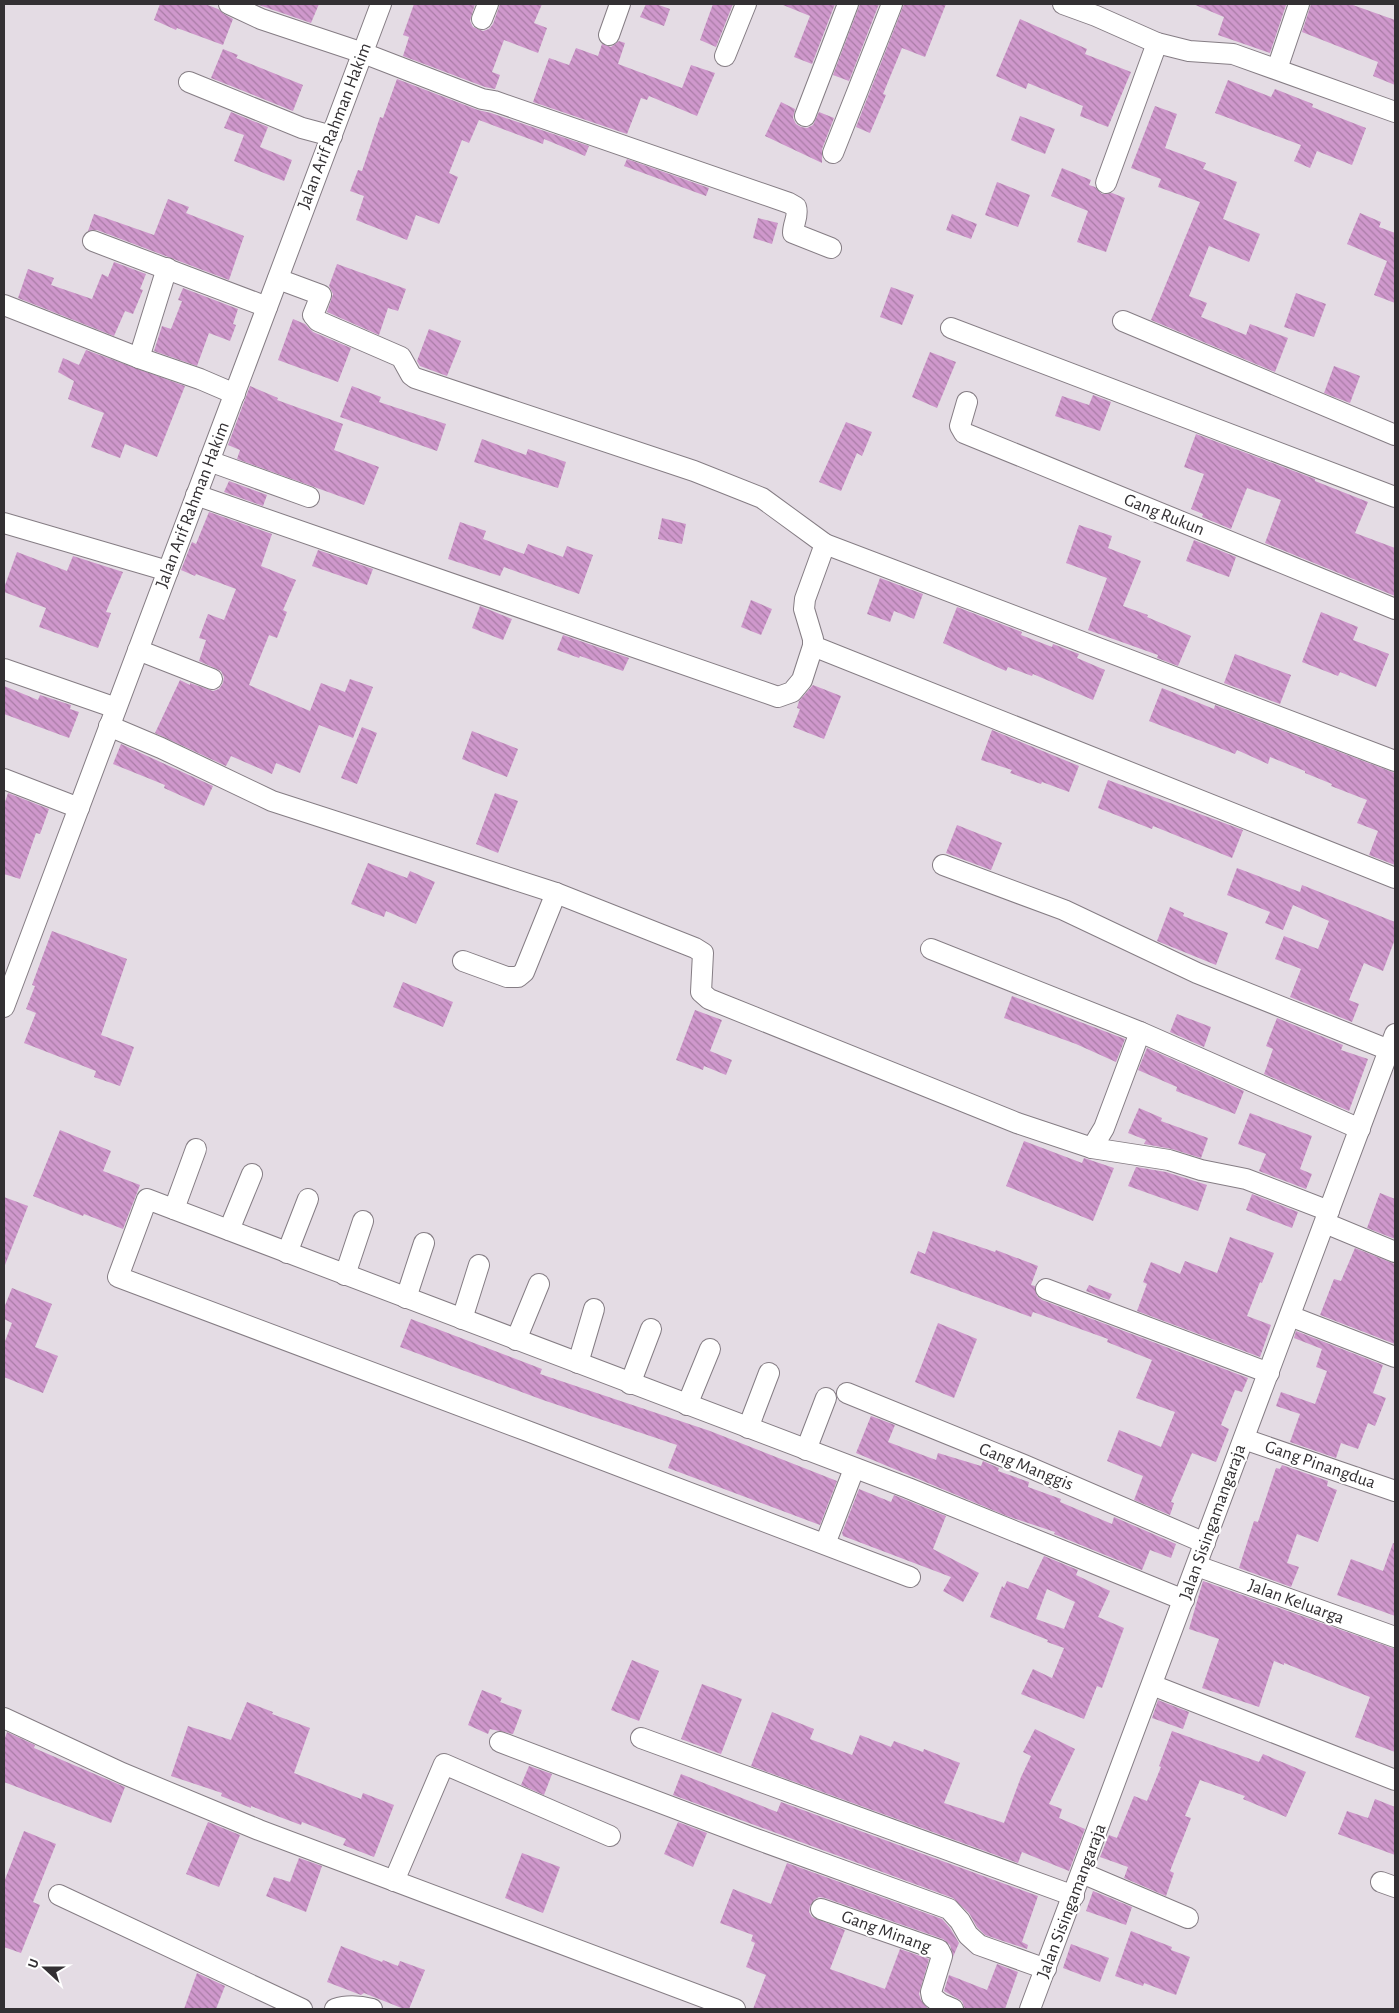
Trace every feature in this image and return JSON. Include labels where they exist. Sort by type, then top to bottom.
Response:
[{"type":"street","points":[[229,4],[261,18],[363,53],[482,99],[503,104],[789,203],[796,207],[798,213],[793,233],[831,248]]},
{"type":"street","name":"Jalan Arif Rahman Hakim","points":[[4,1007],[381,4]]},
{"type":"street","points":[[609,35],[620,4]]},
{"type":"street","points":[[725,56],[746,4]]},
{"type":"street","points":[[805,116],[848,4]]},
{"type":"street","points":[[833,153],[892,4]]},
{"type":"street","points":[[1063,4],[1098,10],[1157,43],[1189,51],[1233,54],[1395,112]]},
{"type":"street","points":[[1276,69],[1299,4]]},
{"type":"street","points":[[1106,183],[1157,43]]},
{"type":"street","points":[[189,82],[302,128],[332,136]]},
{"type":"street","points":[[93,241],[267,307]]},
{"type":"street","points":[[139,358],[167,268]]},
{"type":"street","points":[[278,279],[319,293],[321,298],[313,315],[318,321],[401,357],[411,376],[415,378],[694,471],[762,498],[825,544],[1395,761]]},
{"type":"street","points":[[4,305],[235,394]]},
{"type":"street","points":[[1123,321],[1395,435]]},
{"type":"street","points":[[951,328],[1395,497]]},
{"type":"street","name":"Gang Rukun","points":[[967,402],[960,426],[964,433],[1395,609]]},
{"type":"street","points":[[209,461],[310,497]]},
{"type":"street","points":[[196,495],[778,697],[792,692],[802,680],[813,646],[813,639],[804,609],[805,599],[825,544]]},
{"type":"street","points":[[4,523],[168,571]]},
{"type":"street","points":[[813,646],[1395,878]]},
{"type":"street","points":[[138,650],[212,680]]},
{"type":"street","points":[[4,668],[113,717],[161,748],[272,801],[556,893],[696,948],[703,953],[702,992],[709,998],[1017,1123],[1092,1148],[1169,1160],[1201,1170],[1246,1179],[1327,1217],[1395,1252]]},
{"type":"street","points":[[4,779],[79,808]]},
{"type":"street","points":[[943,865],[1064,910],[1197,973],[1391,1053]]},
{"type":"street","points":[[463,961],[507,976],[518,977],[524,972],[556,893]]},
{"type":"street","points":[[932,949],[1140,1032],[1360,1129]]},
{"type":"street","points":[[1092,1148],[1104,1128],[1140,1032]]},
{"type":"street","name":"Jalan Sisingamangaraja","points":[[1030,2009],[1074,1896],[1360,1129],[1391,1053]]},
{"type":"street","points":[[174,1209],[196,1149]]},
{"type":"street","points":[[229,1230],[252,1174]]},
{"type":"street","points":[[910,1577],[118,1277],[147,1199],[917,1492],[1184,1600]]},
{"type":"street","points":[[287,1253],[308,1199]]},
{"type":"street","points":[[345,1275],[363,1221]]},
{"type":"street","points":[[406,1298],[424,1243]]},
{"type":"street","points":[[462,1319],[479,1265]]},
{"type":"street","points":[[516,1340],[538,1284]]},
{"type":"street","points":[[1046,1289],[1269,1373]]},
{"type":"street","points":[[578,1363],[594,1309]]},
{"type":"street","points":[[1290,1316],[1395,1357]]},
{"type":"street","points":[[630,1384],[652,1329]]},
{"type":"street","points":[[687,1405],[710,1349]]},
{"type":"street","points":[[748,1428],[769,1372]]},
{"type":"street","name":"Gang Manggis","points":[[847,1393],[1024,1465],[1205,1543]]},
{"type":"street","points":[[806,1450],[826,1398]]},
{"type":"street","name":"Gang Pinangdua","points":[[1244,1439],[1395,1491]]},
{"type":"street","points":[[825,1544],[854,1469]]},
{"type":"street","name":"Jalan Keluarga","points":[[1197,1566],[1395,1637]]},
{"type":"street","points":[[1152,1685],[1395,1780]]},
{"type":"street","points":[[4,1718],[122,1773],[259,1830],[735,2009]]},
{"type":"street","points":[[641,1738],[1074,1896]]},
{"type":"street","points":[[500,1742],[756,1839],[949,1909],[960,1921],[968,1935],[979,1945],[1046,1969]]},
{"type":"street","points":[[394,1881],[444,1764],[610,1836]]},
{"type":"street","points":[[1082,1873],[1188,1918]]},
{"type":"street","points":[[59,1895],[302,2009]]},
{"type":"street","name":"Gang Minang","points":[[821,1909],[939,1950],[942,1956],[931,1992],[932,1997],[941,2004],[953,2009]]},
{"type":"street","points":[[335,2009],[344,2006],[372,2009]]},
{"type":"building","points":[[160,4],[205,4],[218,9],[233,19],[223,45],[177,28],[176,30],[154,20]]},
{"type":"building","points":[[256,4],[319,4],[311,23]]},
{"type":"building","points":[[414,4],[475,4],[470,21],[473,27],[483,31],[489,29],[493,24],[500,4],[542,4],[534,23],[547,28],[538,53],[504,40],[492,72],[500,75],[495,89],[403,56],[409,37],[403,35]]},
{"type":"building","points":[[646,4],[656,4],[670,9],[664,26],[640,17]]},
{"type":"building","points":[[713,4],[733,4],[716,47],[700,40]]},
{"type":"building","points":[[783,4],[835,4],[812,64],[794,57],[810,16]]},
{"type":"building","points":[[860,4],[879,4],[849,81],[833,75]]},
{"type":"building","points":[[904,4],[946,4],[925,57],[902,48],[883,94],[886,95],[870,133],[856,127]]},
{"type":"building","points":[[1193,4],[1286,5],[1270,53],[1218,35],[1224,17]]},
{"type":"building","points":[[1311,4],[1350,4],[1395,20],[1395,85],[1373,76],[1378,62],[1302,32]]},
{"type":"building","points":[[1020,19],[1087,49],[1085,54],[1131,72],[1108,127],[1080,116],[1083,106],[1028,83],[1026,89],[996,76]]},
{"type":"building","points":[[619,41],[625,43],[618,64],[682,88],[691,65],[715,73],[697,116],[649,96],[647,100],[641,98],[627,134],[533,102],[549,58],[569,65],[576,48],[598,56],[602,44],[611,47]]},
{"type":"building","points":[[223,49],[238,55],[236,58],[303,85],[293,111],[211,78]]},
{"type":"building","points":[[397,79],[478,110],[589,146],[585,156],[544,139],[543,144],[479,120],[469,143],[462,140],[449,173],[458,177],[439,224],[416,215],[407,240],[356,220],[364,196],[350,191],[358,170],[362,171],[380,117],[383,118]]},
{"type":"building","points":[[1228,80],[1271,97],[1275,89],[1313,104],[1312,107],[1366,128],[1352,165],[1317,151],[1310,168],[1294,161],[1301,145],[1215,113]]},
{"type":"building","points":[[781,102],[795,109],[793,118],[796,124],[801,127],[807,128],[813,125],[819,112],[834,118],[822,149],[822,163],[765,136]]},
{"type":"building","points":[[1155,106],[1177,114],[1165,148],[1206,163],[1203,169],[1237,182],[1223,219],[1260,234],[1249,262],[1209,246],[1189,296],[1207,303],[1201,317],[1246,335],[1250,324],[1288,338],[1275,372],[1151,320],[1200,202],[1158,187],[1161,179],[1131,168]]},
{"type":"building","points":[[231,112],[268,127],[260,147],[292,160],[284,181],[234,161],[244,135],[224,128]]},
{"type":"building","points":[[1020,116],[1055,129],[1045,154],[1011,140]]},
{"type":"building","points":[[627,159],[709,188],[706,196],[624,166]]},
{"type":"building","points":[[1062,168],[1091,180],[1089,185],[1095,187],[1102,194],[1112,193],[1125,198],[1106,252],[1077,242],[1088,211],[1051,196]]},
{"type":"building","points":[[997,182],[1030,195],[1018,227],[985,215]]},
{"type":"building","points":[[168,199],[189,207],[186,213],[244,236],[229,280],[97,230],[88,231],[94,214],[154,235]]},
{"type":"building","points":[[1360,213],[1381,222],[1379,227],[1395,233],[1395,303],[1374,295],[1387,261],[1347,244]]},
{"type":"building","points":[[952,214],[977,224],[971,239],[946,230]]},
{"type":"building","points":[[758,218],[778,223],[772,244],[753,238]]},
{"type":"building","points":[[114,262],[146,274],[140,289],[143,290],[133,314],[125,311],[114,336],[18,298],[28,269],[54,278],[51,285],[92,299],[102,274],[108,277]]},
{"type":"building","points":[[337,264],[406,289],[398,311],[388,308],[379,335],[327,312],[333,294],[329,286]]},
{"type":"building","points":[[891,287],[914,295],[902,325],[880,317]]},
{"type":"building","points":[[183,288],[238,309],[233,324],[236,325],[230,341],[209,333],[197,366],[154,351],[162,326],[171,329],[182,301],[178,300]]},
{"type":"building","points":[[1296,293],[1326,304],[1314,337],[1284,327]]},
{"type":"building","points":[[293,319],[305,324],[313,332],[351,348],[338,382],[278,360]]},
{"type":"building","points":[[429,329],[461,341],[447,376],[420,366],[417,361]]},
{"type":"building","points":[[86,350],[185,386],[157,457],[125,444],[120,458],[91,447],[104,413],[68,399],[74,381],[58,372],[63,358],[79,365]]},
{"type":"building","points":[[930,352],[956,362],[937,408],[912,397]]},
{"type":"building","points":[[1334,366],[1360,376],[1350,403],[1324,393]]},
{"type":"building","points":[[250,386],[278,398],[277,400],[343,424],[334,450],[379,467],[364,505],[237,459],[240,450],[228,445]]},
{"type":"building","points":[[352,386],[381,397],[379,402],[446,424],[437,451],[340,417]]},
{"type":"building","points":[[1093,395],[1111,402],[1100,431],[1055,416],[1062,396],[1089,405]]},
{"type":"building","points":[[846,422],[872,432],[862,456],[857,453],[841,491],[819,482]]},
{"type":"building","points":[[1196,434],[1315,479],[1315,481],[1368,502],[1355,533],[1395,548],[1395,596],[1265,543],[1281,500],[1247,488],[1231,529],[1202,517],[1203,514],[1191,509],[1204,474],[1184,467]]},
{"type":"building","points":[[482,439],[526,455],[528,449],[566,462],[558,488],[474,462]]},
{"type":"building","points":[[229,481],[267,495],[263,506],[224,492]]},
{"type":"building","points":[[209,512],[272,534],[261,566],[296,580],[283,610],[287,612],[277,638],[269,635],[249,685],[310,711],[321,683],[345,692],[350,679],[373,687],[353,738],[319,725],[300,773],[276,763],[272,774],[231,756],[226,766],[155,733],[180,680],[190,685],[190,683],[213,691],[219,689],[223,683],[224,677],[221,671],[199,661],[206,640],[199,638],[208,614],[224,620],[236,589],[181,570],[192,542],[196,544]]},
{"type":"building","points":[[662,518],[686,524],[682,544],[658,539]]},
{"type":"building","points":[[460,522],[486,531],[483,539],[524,554],[528,544],[563,557],[567,546],[593,555],[579,594],[504,567],[500,576],[448,559]]},
{"type":"building","points":[[1079,525],[1112,536],[1108,548],[1141,561],[1123,606],[1148,615],[1147,617],[1191,636],[1178,666],[1157,658],[1158,655],[1088,630],[1107,578],[1066,563]]},
{"type":"building","points":[[1194,540],[1236,557],[1229,577],[1186,561]]},
{"type":"building","points":[[318,550],[373,569],[367,585],[312,566]]},
{"type":"building","points":[[17,552],[67,571],[73,556],[123,572],[106,612],[111,613],[98,648],[39,627],[46,608],[4,592]]},
{"type":"building","points":[[880,578],[923,594],[914,619],[894,611],[890,622],[867,614]]},
{"type":"building","points":[[751,600],[772,609],[761,635],[741,627]]},
{"type":"building","points":[[480,606],[512,619],[503,640],[472,628]]},
{"type":"building","points":[[957,607],[1022,632],[1021,635],[1052,647],[1053,644],[1079,654],[1077,658],[1105,670],[1093,700],[1033,674],[1032,676],[1008,667],[1006,671],[943,643]]},
{"type":"building","points":[[1321,612],[1358,627],[1353,640],[1389,654],[1376,687],[1340,672],[1338,676],[1302,662]]},
{"type":"building","points":[[563,635],[629,658],[623,671],[557,650]]},
{"type":"building","points":[[1235,654],[1291,675],[1280,704],[1224,683]]},
{"type":"building","points":[[813,685],[841,696],[824,739],[793,727],[800,709],[797,708],[799,701]]},
{"type":"building","points":[[4,686],[38,700],[40,695],[71,705],[70,709],[79,712],[69,738],[4,714]]},
{"type":"building","points":[[1162,688],[1214,709],[1215,705],[1395,773],[1395,865],[1369,855],[1378,831],[1357,823],[1367,800],[1331,786],[1332,784],[1305,773],[1305,771],[1270,757],[1268,764],[1237,750],[1235,754],[1149,721]]},
{"type":"building","points":[[362,727],[377,733],[357,784],[341,778]]},
{"type":"building","points":[[992,730],[1079,766],[1069,792],[1010,773],[1012,770],[981,760]]},
{"type":"building","points":[[472,731],[518,749],[507,777],[462,759]]},
{"type":"building","points":[[121,744],[213,786],[204,806],[164,788],[165,785],[113,764]]},
{"type":"building","points":[[1108,780],[1243,830],[1232,858],[1153,826],[1152,829],[1098,808]]},
{"type":"building","points":[[8,793],[49,809],[40,834],[36,833],[20,879],[4,874],[4,805]]},
{"type":"building","points":[[495,793],[518,801],[498,853],[476,844]]},
{"type":"building","points":[[957,825],[1002,843],[991,870],[946,853]]},
{"type":"building","points":[[368,863],[407,878],[410,871],[435,882],[416,924],[386,911],[384,917],[351,904]]},
{"type":"building","points":[[1237,868],[1300,892],[1302,885],[1395,922],[1395,939],[1383,971],[1364,963],[1349,1000],[1359,1004],[1352,1022],[1290,997],[1301,969],[1275,959],[1284,936],[1318,949],[1329,921],[1293,905],[1283,930],[1265,923],[1270,912],[1227,895]]},
{"type":"building","points":[[1170,907],[1184,913],[1183,916],[1228,933],[1216,965],[1157,941]]},
{"type":"building","points":[[52,931],[127,959],[101,1035],[134,1047],[120,1086],[94,1077],[96,1071],[24,1043],[36,1013],[26,1009],[35,986],[32,985]]},
{"type":"building","points":[[403,982],[453,1002],[443,1027],[393,1007]]},
{"type":"building","points":[[1012,996],[1125,1039],[1116,1062],[1076,1044],[1004,1018]]},
{"type":"building","points":[[695,1010],[722,1020],[710,1051],[732,1060],[726,1075],[704,1066],[703,1070],[676,1060]]},
{"type":"building","points":[[1177,1014],[1211,1027],[1204,1047],[1170,1032]]},
{"type":"building","points":[[1277,1018],[1343,1045],[1341,1050],[1368,1059],[1349,1111],[1264,1074],[1273,1049],[1266,1046]]},
{"type":"building","points":[[1147,1048],[1244,1091],[1235,1114],[1176,1091],[1177,1087],[1138,1070]]},
{"type":"building","points":[[1139,1108],[1162,1118],[1161,1121],[1208,1138],[1201,1158],[1172,1149],[1144,1144],[1146,1140],[1128,1133]]},
{"type":"building","points":[[1250,1113],[1312,1136],[1300,1169],[1312,1174],[1306,1189],[1259,1171],[1266,1154],[1238,1144]]},
{"type":"building","points":[[60,1130],[111,1151],[103,1171],[140,1185],[123,1229],[84,1214],[83,1216],[33,1196]]},
{"type":"building","points":[[1024,1141],[1082,1163],[1084,1158],[1114,1168],[1093,1221],[1006,1186]]},
{"type":"building","points":[[1136,1167],[1166,1172],[1207,1185],[1198,1211],[1128,1186]]},
{"type":"building","points":[[1380,1193],[1395,1199],[1395,1239],[1367,1228]]},
{"type":"building","points":[[1252,1194],[1298,1212],[1292,1228],[1246,1210]]},
{"type":"building","points":[[4,1197],[28,1206],[5,1265],[4,1265]]},
{"type":"building","points":[[933,1231],[995,1252],[996,1250],[1038,1266],[1031,1285],[1035,1286],[1037,1296],[1042,1300],[1248,1378],[1242,1392],[1235,1390],[1221,1425],[1229,1429],[1216,1462],[1192,1453],[1171,1502],[1174,1503],[1170,1515],[1134,1500],[1143,1476],[1107,1461],[1119,1430],[1161,1447],[1175,1412],[1136,1398],[1152,1360],[1107,1342],[1108,1339],[1033,1312],[1031,1317],[910,1273],[918,1251],[925,1254]]},
{"type":"building","points":[[1230,1237],[1274,1253],[1247,1316],[1271,1325],[1260,1357],[1137,1311],[1147,1284],[1143,1282],[1151,1262],[1180,1274],[1185,1261],[1217,1273]]},
{"type":"building","points":[[1355,1248],[1395,1264],[1395,1344],[1320,1315],[1334,1279],[1341,1281]]},
{"type":"building","points":[[1089,1285],[1112,1294],[1109,1300],[1086,1291]]},
{"type":"building","points":[[12,1288],[52,1304],[35,1347],[58,1356],[43,1393],[4,1377],[4,1344],[12,1323],[4,1319],[4,1308]]},
{"type":"building","points":[[411,1319],[542,1369],[540,1374],[710,1431],[837,1481],[820,1525],[668,1468],[677,1445],[543,1400],[400,1347]]},
{"type":"building","points":[[938,1323],[977,1339],[954,1398],[915,1382]]},
{"type":"building","points":[[1296,1331],[1383,1365],[1373,1393],[1386,1398],[1375,1426],[1368,1423],[1358,1449],[1341,1443],[1336,1458],[1290,1442],[1300,1414],[1276,1406],[1281,1392],[1315,1404],[1327,1371],[1316,1367],[1322,1349],[1294,1338]]},
{"type":"building","points":[[871,1416],[895,1425],[888,1442],[936,1460],[938,1453],[981,1466],[983,1461],[999,1468],[998,1471],[1029,1482],[1028,1487],[1061,1499],[1060,1502],[1112,1524],[1114,1517],[1176,1544],[1171,1558],[1150,1550],[1142,1570],[1054,1534],[1055,1532],[1007,1516],[856,1453]]},
{"type":"building","points":[[1282,1465],[1328,1481],[1327,1486],[1337,1490],[1318,1542],[1297,1534],[1287,1563],[1299,1567],[1291,1587],[1239,1568],[1254,1521],[1258,1522],[1276,1468],[1280,1469]]},
{"type":"building","points":[[859,1489],[891,1502],[894,1495],[946,1516],[933,1549],[979,1573],[963,1602],[943,1591],[951,1577],[843,1536],[842,1533]]},
{"type":"building","points":[[1393,1543],[1395,1544],[1395,1616],[1337,1595],[1351,1559],[1383,1571]]},
{"type":"building","points":[[1044,1556],[1078,1570],[1076,1575],[1110,1591],[1098,1617],[1124,1628],[1102,1688],[1097,1686],[1084,1719],[1021,1694],[1033,1669],[1052,1678],[1064,1648],[990,1617],[1002,1586],[1004,1588],[1007,1581],[1028,1589]],"holes":[[[1047,1589],[1075,1602],[1064,1629],[1036,1619]]]},
{"type":"building","points":[[1203,1581],[1395,1649],[1395,1752],[1355,1737],[1370,1697],[1284,1663],[1284,1665],[1274,1661],[1259,1707],[1202,1688],[1219,1639],[1189,1629]]},
{"type":"building","points":[[632,1660],[659,1671],[639,1721],[611,1710]]},
{"type":"building","points":[[702,1684],[742,1699],[721,1754],[681,1739]]},
{"type":"building","points":[[482,1690],[502,1698],[500,1702],[522,1710],[513,1734],[490,1729],[488,1734],[468,1725]]},
{"type":"building","points":[[1158,1700],[1189,1712],[1183,1729],[1152,1718]]},
{"type":"building","points":[[247,1702],[273,1712],[272,1714],[310,1728],[294,1773],[361,1799],[363,1793],[394,1805],[374,1857],[343,1845],[346,1839],[302,1822],[301,1825],[251,1806],[251,1808],[221,1796],[222,1793],[171,1776],[188,1726],[231,1740]]},
{"type":"building","points":[[772,1712],[814,1729],[810,1739],[852,1755],[860,1735],[891,1747],[894,1741],[923,1752],[924,1749],[960,1763],[944,1803],[1004,1823],[1031,1756],[1023,1752],[1035,1729],[1075,1749],[1049,1804],[1062,1809],[1059,1818],[1085,1829],[1069,1871],[1022,1852],[1018,1863],[751,1766]]},
{"type":"building","points":[[1172,1731],[1259,1762],[1263,1754],[1306,1772],[1286,1817],[1243,1799],[1245,1796],[1200,1780],[1185,1816],[1191,1818],[1170,1871],[1174,1873],[1166,1896],[1124,1878],[1128,1867],[1100,1857],[1109,1835],[1117,1838],[1134,1796],[1147,1801],[1161,1767],[1159,1766]]},
{"type":"building","points":[[7,1732],[35,1745],[34,1748],[125,1787],[111,1823],[4,1782],[4,1741]]},
{"type":"building","points":[[529,1766],[552,1774],[544,1795],[521,1785]]},
{"type":"building","points":[[681,1774],[777,1812],[781,1802],[1038,1896],[1022,1942],[1028,1945],[1027,1949],[985,1935],[977,1927],[969,1913],[953,1898],[673,1795]]},
{"type":"building","points":[[1375,1799],[1395,1807],[1395,1855],[1338,1834],[1347,1811],[1368,1818]]},
{"type":"building","points":[[208,1822],[240,1835],[219,1887],[186,1874]]},
{"type":"building","points":[[678,1822],[707,1833],[693,1867],[664,1854]]},
{"type":"building","points":[[24,1831],[56,1844],[33,1902],[40,1905],[21,1953],[4,1947],[4,1882]]},
{"type":"building","points":[[522,1853],[560,1867],[543,1913],[505,1898]]},
{"type":"building","points":[[299,1858],[322,1866],[306,1912],[266,1896],[274,1877],[290,1882]]},
{"type":"building","points":[[787,1863],[942,1919],[959,1943],[953,1957],[950,1945],[943,1939],[825,1898],[819,1897],[814,1900],[809,1912],[812,1917],[845,1930],[830,1969],[885,1989],[900,1949],[929,1959],[919,1994],[928,2009],[753,2009],[766,1975],[746,1967],[755,1943],[751,1941],[753,1935],[720,1923],[733,1889],[771,1904]]},
{"type":"building","points":[[1093,1891],[1132,1907],[1126,1925],[1086,1911]]},
{"type":"building","points":[[1131,1931],[1172,1947],[1171,1950],[1190,1957],[1176,1995],[1144,1983],[1143,1986],[1115,1976]]},
{"type":"building","points":[[1071,1944],[1109,1958],[1100,1982],[1063,1968]]},
{"type":"building","points":[[341,1946],[382,1962],[383,1960],[398,1966],[400,1961],[425,1970],[409,2009],[404,2009],[364,1993],[361,1995],[327,1982]]},
{"type":"building","points":[[997,1964],[1018,1972],[1005,2009],[965,2009],[962,2001],[944,1991],[949,1975],[987,1990]]},
{"type":"building","points":[[197,1973],[225,1986],[216,2009],[184,2009]]}]
